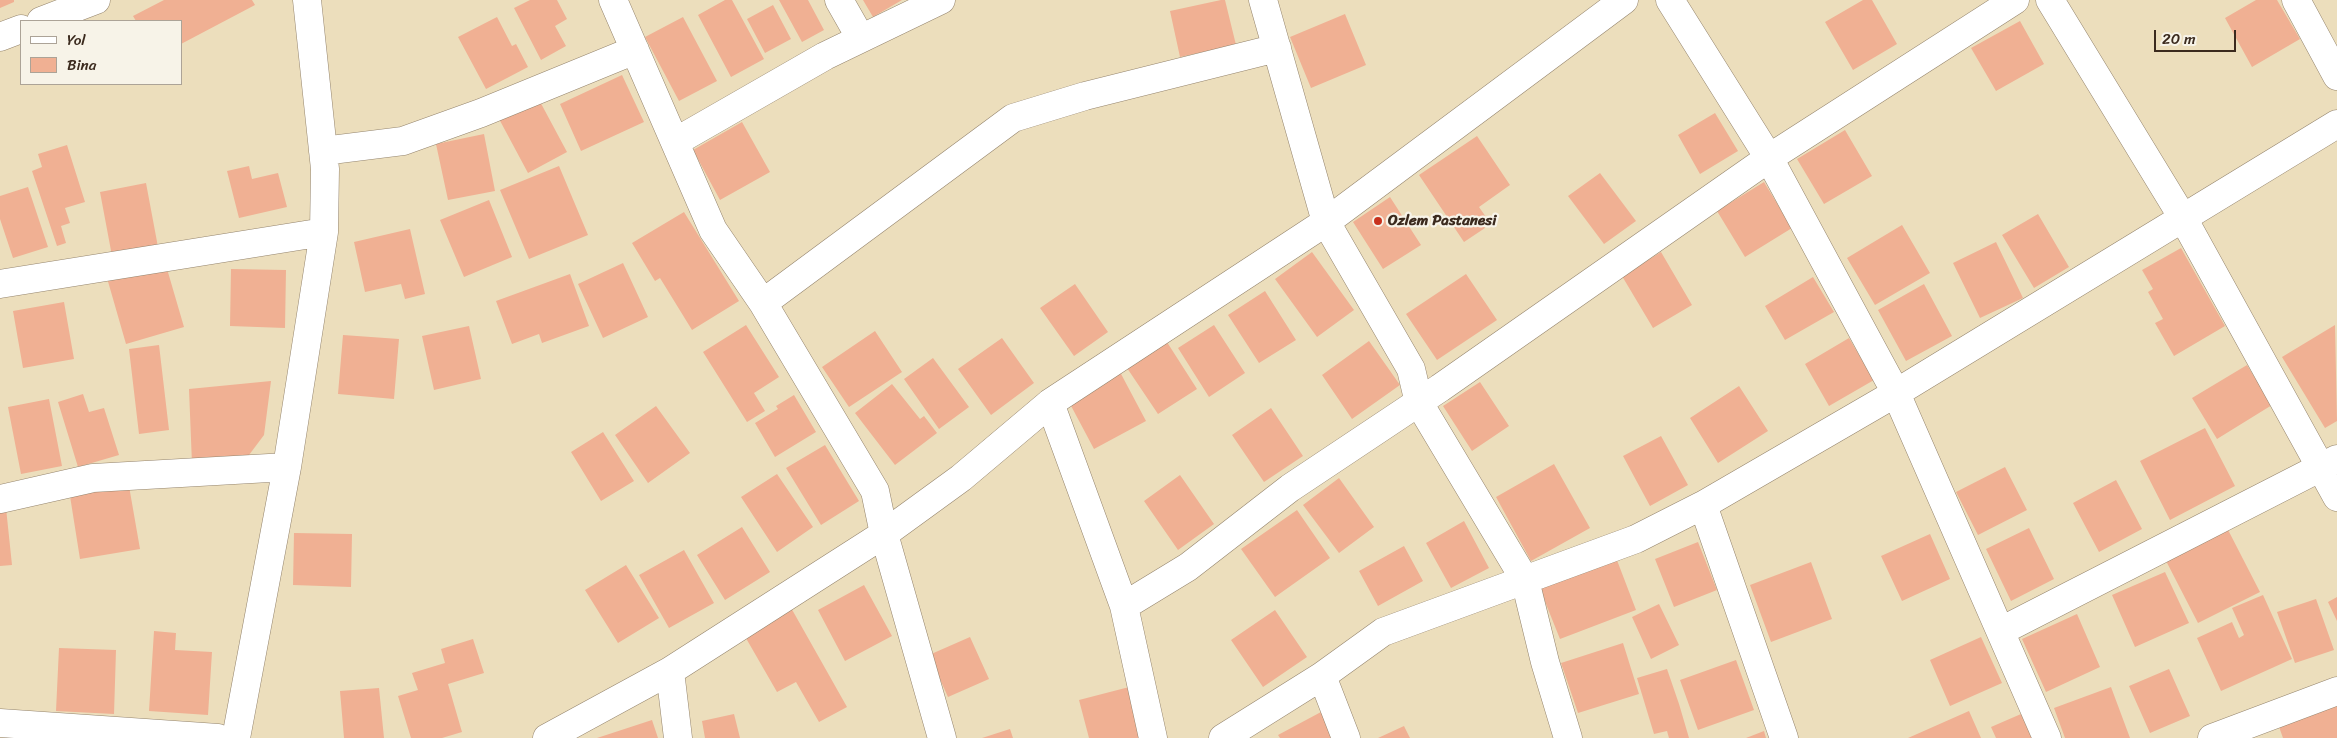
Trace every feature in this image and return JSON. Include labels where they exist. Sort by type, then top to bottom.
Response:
[{"type":"street","points":[[44,20],[96,0]]},
{"type":"street","points":[[236,738],[287,467],[324,232],[323,151],[307,0]]},
{"type":"street","points":[[613,0],[713,230],[763,303],[875,491],[884,534],[942,738]]},
{"type":"street","points":[[839,0],[860,37]]},
{"type":"street","points":[[676,142],[860,37],[941,0]]},
{"type":"street","points":[[1263,0],[1326,222],[1411,369],[1419,403],[1525,580],[1544,662],[1568,738]]},
{"type":"street","points":[[547,738],[670,671],[884,534],[960,478],[1050,403],[1326,222],[1624,0]]},
{"type":"street","points":[[1670,0],[1769,158],[1896,393],[2047,738]]},
{"type":"street","points":[[1124,606],[1188,566],[1290,488],[1419,403],[1769,158],[2015,0]]},
{"type":"street","points":[[2050,0],[2329,463],[2337,497]]},
{"type":"street","points":[[2296,0],[2337,76]]},
{"type":"street","points":[[0,38],[20,29]]},
{"type":"street","points":[[763,303],[1013,118],[1085,96],[1276,48]]},
{"type":"street","points":[[323,151],[402,141],[481,113],[635,50]]},
{"type":"street","points":[[1223,738],[1322,676],[1383,632],[1636,540],[1703,505],[1896,393],[2337,124]]},
{"type":"street","points":[[0,284],[324,232]]},
{"type":"street","points":[[1050,403],[1124,606],[1153,738]]},
{"type":"street","points":[[2001,632],[2329,463]]},
{"type":"street","points":[[0,499],[93,478],[287,467]]},
{"type":"street","points":[[1703,505],[1784,738]]},
{"type":"street","points":[[670,671],[678,738]]},
{"type":"street","points":[[1322,676],[1346,738]]},
{"type":"street","points":[[2212,738],[2337,690]]},
{"type":"street","points":[[0,723],[218,738]]},
{"type":"building","points":[[0,0],[14,0],[14,2],[0,8]]},
{"type":"building","points":[[164,0],[252,0],[255,5],[182,43],[182,20],[135,20],[133,16]]},
{"type":"building","points":[[530,0],[557,0],[567,19],[555,26],[566,46],[541,60],[514,8]]},
{"type":"building","points":[[725,0],[732,0],[764,59],[731,77],[698,15]]},
{"type":"building","points":[[779,0],[808,0],[824,30],[802,42]]},
{"type":"building","points":[[863,0],[902,0],[873,17]]},
{"type":"building","points":[[1225,0],[1236,45],[1180,57],[1170,11]]},
{"type":"building","points":[[1863,0],[1872,0],[1897,44],[1853,70],[1825,22]]},
{"type":"building","points":[[2256,0],[2277,0],[2300,39],[2252,67],[2225,18]]},
{"type":"building","points":[[773,5],[791,39],[765,53],[747,19]]},
{"type":"building","points":[[1345,14],[1366,65],[1311,88],[1290,37]]},
{"type":"building","points":[[497,17],[512,46],[516,44],[528,67],[486,89],[458,37]]},
{"type":"building","points":[[683,17],[717,81],[679,101],[645,37]]},
{"type":"building","points":[[2020,21],[2044,64],[1996,91],[1971,48]]},
{"type":"building","points":[[622,75],[644,122],[581,151],[560,104]]},
{"type":"building","points":[[537,96],[567,152],[528,173],[498,117]]},
{"type":"building","points":[[1715,113],[1738,151],[1700,174],[1678,135]]},
{"type":"building","points":[[742,122],[770,172],[720,200],[693,150]]},
{"type":"building","points":[[1845,130],[1872,176],[1824,204],[1797,159]]},
{"type":"building","points":[[484,134],[495,191],[448,200],[436,144]]},
{"type":"building","points":[[1477,136],[1510,185],[1479,207],[1486,217],[1480,221],[1485,228],[1464,242],[1419,175]]},
{"type":"building","points":[[67,145],[85,202],[65,208],[70,223],[61,226],[66,243],[57,246],[32,171],[42,167],[38,154]]},
{"type":"building","points":[[249,166],[252,179],[278,173],[287,207],[239,218],[227,171]]},
{"type":"building","points":[[559,166],[588,235],[529,259],[500,190]]},
{"type":"building","points":[[1600,173],[1636,221],[1604,244],[1568,196]]},
{"type":"building","points":[[1764,182],[1792,228],[1745,257],[1717,211]]},
{"type":"building","points":[[146,183],[158,247],[112,256],[100,192]]},
{"type":"building","points":[[28,187],[48,247],[13,258],[0,219],[0,196]]},
{"type":"building","points":[[1390,197],[1421,245],[1383,269],[1353,222]]},
{"type":"building","points":[[489,200],[512,257],[464,277],[440,220]]},
{"type":"building","points":[[684,212],[739,301],[692,330],[660,278],[655,281],[632,243]]},
{"type":"building","points":[[2038,214],[2069,267],[2034,288],[2002,235]]},
{"type":"building","points":[[1902,225],[1930,273],[1875,305],[1847,258]]},
{"type":"building","points":[[410,229],[425,294],[405,299],[401,284],[365,292],[354,242]]},
{"type":"building","points":[[1996,242],[2023,298],[1980,318],[1953,263]]},
{"type":"building","points":[[2181,248],[2225,326],[2174,356],[2155,323],[2163,319],[2148,292],[2153,289],[2142,270]]},
{"type":"building","points":[[1312,252],[1354,310],[1317,337],[1275,279]]},
{"type":"building","points":[[1661,252],[1692,305],[1653,328],[1622,276]]},
{"type":"building","points":[[165,262],[184,327],[126,344],[107,278]]},
{"type":"building","points":[[623,263],[648,317],[603,338],[578,284]]},
{"type":"building","points":[[231,269],[286,270],[285,328],[230,326]]},
{"type":"building","points":[[570,274],[589,326],[542,343],[539,334],[512,344],[496,301]]},
{"type":"building","points":[[1466,274],[1497,320],[1437,360],[1406,314]]},
{"type":"building","points":[[1813,277],[1834,312],[1785,340],[1765,306]]},
{"type":"building","points":[[1075,284],[1108,332],[1074,356],[1040,308]]},
{"type":"building","points":[[1924,284],[1952,336],[1906,361],[1878,310]]},
{"type":"building","points":[[1265,291],[1296,340],[1259,363],[1228,315]]},
{"type":"building","points":[[64,302],[74,359],[23,368],[13,311]]},
{"type":"building","points":[[746,325],[779,377],[754,393],[765,411],[747,422],[703,352]]},
{"type":"building","points":[[1214,325],[1245,373],[1209,397],[1178,348]]},
{"type":"building","points":[[2335,325],[2337,421],[2325,428],[2282,357]]},
{"type":"building","points":[[469,326],[481,379],[434,390],[422,336]]},
{"type":"building","points":[[875,331],[902,372],[849,407],[822,367]]},
{"type":"building","points":[[343,335],[399,339],[394,399],[338,394]]},
{"type":"building","points":[[1002,338],[1034,383],[991,415],[958,369]]},
{"type":"building","points":[[1849,338],[1874,380],[1829,406],[1805,364]]},
{"type":"building","points":[[1165,339],[1197,389],[1158,414],[1125,365]]},
{"type":"building","points":[[1369,341],[1400,385],[1352,419],[1322,375]]},
{"type":"building","points":[[159,345],[169,430],[139,434],[129,349]]},
{"type":"building","points":[[933,358],[969,407],[939,429],[904,379]]},
{"type":"building","points":[[2247,365],[2272,405],[2217,439],[2192,398]]},
{"type":"building","points":[[1120,372],[1146,421],[1094,449],[1069,402]]},
{"type":"building","points":[[271,381],[264,435],[246,459],[192,464],[189,389]]},
{"type":"building","points":[[1480,382],[1509,426],[1472,451],[1443,406]]},
{"type":"building","points":[[892,384],[920,419],[924,416],[937,433],[895,465],[855,413]]},
{"type":"building","points":[[1739,386],[1768,431],[1718,463],[1690,418]]},
{"type":"building","points":[[83,394],[89,412],[104,408],[119,455],[78,467],[58,402]]},
{"type":"building","points":[[794,395],[816,432],[775,457],[755,423],[778,409],[776,406]]},
{"type":"building","points":[[49,399],[62,466],[21,474],[8,407]]},
{"type":"building","points":[[656,406],[690,453],[648,483],[615,435]]},
{"type":"building","points":[[1271,408],[1303,456],[1264,482],[1232,435]]},
{"type":"building","points":[[2205,428],[2235,486],[2170,520],[2140,461]]},
{"type":"building","points":[[603,432],[634,481],[601,501],[571,452]]},
{"type":"building","points":[[1661,436],[1688,485],[1650,506],[1623,456]]},
{"type":"building","points":[[825,445],[859,501],[821,525],[786,468]]},
{"type":"building","points":[[1554,464],[1590,528],[1531,561],[1496,497]]},
{"type":"building","points":[[2005,467],[2027,510],[1978,535],[1956,492]]},
{"type":"building","points":[[777,474],[813,527],[777,552],[741,497]]},
{"type":"building","points":[[1180,475],[1214,524],[1178,550],[1144,501]]},
{"type":"building","points":[[1339,478],[1374,527],[1339,553],[1303,505]]},
{"type":"building","points":[[2116,480],[2142,529],[2099,552],[2073,503]]},
{"type":"building","points":[[129,486],[140,549],[80,559],[70,496]]},
{"type":"building","points":[[0,508],[6,508],[12,565],[0,566]]},
{"type":"building","points":[[1297,510],[1330,558],[1275,597],[1241,549]]},
{"type":"building","points":[[1464,521],[1489,568],[1451,588],[1426,543]]},
{"type":"building","points":[[2225,524],[2260,592],[2198,623],[2163,555]]},
{"type":"building","points":[[742,527],[770,572],[725,600],[697,555]]},
{"type":"building","points":[[2029,528],[2054,579],[2011,601],[1986,549]]},
{"type":"building","points":[[294,533],[352,534],[351,587],[293,585]]},
{"type":"building","points":[[1930,534],[1950,579],[1902,601],[1881,556]]},
{"type":"building","points":[[1698,542],[1717,590],[1674,607],[1655,559]]},
{"type":"building","points":[[1404,546],[1423,581],[1378,606],[1359,571]]},
{"type":"building","points":[[684,550],[714,603],[669,628],[639,575]]},
{"type":"building","points":[[1615,555],[1636,610],[1560,639],[1538,584]]},
{"type":"building","points":[[1811,562],[1832,619],[1771,642],[1750,585]]},
{"type":"building","points":[[626,565],[659,618],[618,643],[585,590]]},
{"type":"building","points":[[2165,572],[2189,623],[2135,647],[2112,595]]},
{"type":"building","points":[[864,585],[892,636],[845,661],[818,610]]},
{"type":"building","points":[[2263,595],[2292,659],[2221,691],[2197,638],[2232,622],[2239,638],[2244,635],[2232,608]]},
{"type":"building","points":[[2337,597],[2337,621],[2328,602]]},
{"type":"building","points":[[2316,599],[2334,650],[2295,663],[2277,612]]},
{"type":"building","points":[[1659,604],[1679,645],[1651,659],[1632,617]]},
{"type":"building","points":[[790,606],[847,707],[819,722],[796,682],[777,692],[743,633]]},
{"type":"building","points":[[1275,610],[1307,657],[1263,687],[1231,640]]},
{"type":"building","points":[[2077,614],[2100,667],[2046,692],[2022,639]]},
{"type":"building","points":[[154,631],[176,633],[175,650],[212,652],[208,715],[149,711]]},
{"type":"building","points":[[970,637],[989,679],[948,697],[929,655]]},
{"type":"building","points":[[1981,637],[2002,683],[1950,706],[1930,660]]},
{"type":"building","points":[[473,639],[484,673],[448,684],[462,732],[442,738],[411,738],[398,696],[418,690],[412,673],[445,663],[441,649]]},
{"type":"building","points":[[1623,643],[1639,694],[1578,713],[1561,663]]},
{"type":"building","points":[[59,648],[116,650],[114,714],[56,711]]},
{"type":"building","points":[[1736,660],[1754,710],[1698,730],[1680,680]]},
{"type":"building","points":[[1667,669],[1689,738],[1669,738],[1667,731],[1654,734],[1637,678]]},
{"type":"building","points":[[2169,669],[2190,716],[2150,733],[2129,686]]},
{"type":"building","points":[[1133,686],[1148,738],[1089,738],[1079,700]]},
{"type":"building","points":[[2111,687],[2130,738],[2065,738],[2054,708]]},
{"type":"building","points":[[379,688],[384,738],[344,738],[340,691]]},
{"type":"building","points":[[2337,702],[2337,738],[2283,738],[2278,724]]},
{"type":"building","points":[[1969,711],[1981,738],[1908,738]]},
{"type":"building","points":[[1321,712],[1335,738],[1280,738],[1278,735]]},
{"type":"building","points":[[734,714],[740,738],[705,738],[702,721]]},
{"type":"building","points":[[2021,714],[2032,738],[1996,738],[1991,727]]},
{"type":"building","points":[[652,720],[658,738],[597,738]]},
{"type":"building","points":[[1404,726],[1410,738],[1378,738]]},
{"type":"building","points":[[1010,729],[1013,738],[982,738]]},
{"type":"building","points":[[1764,731],[1766,738],[1746,738]]},
{"type":"place","name":"Ozlem Pastanesi","points":[[1378,221]]}]
